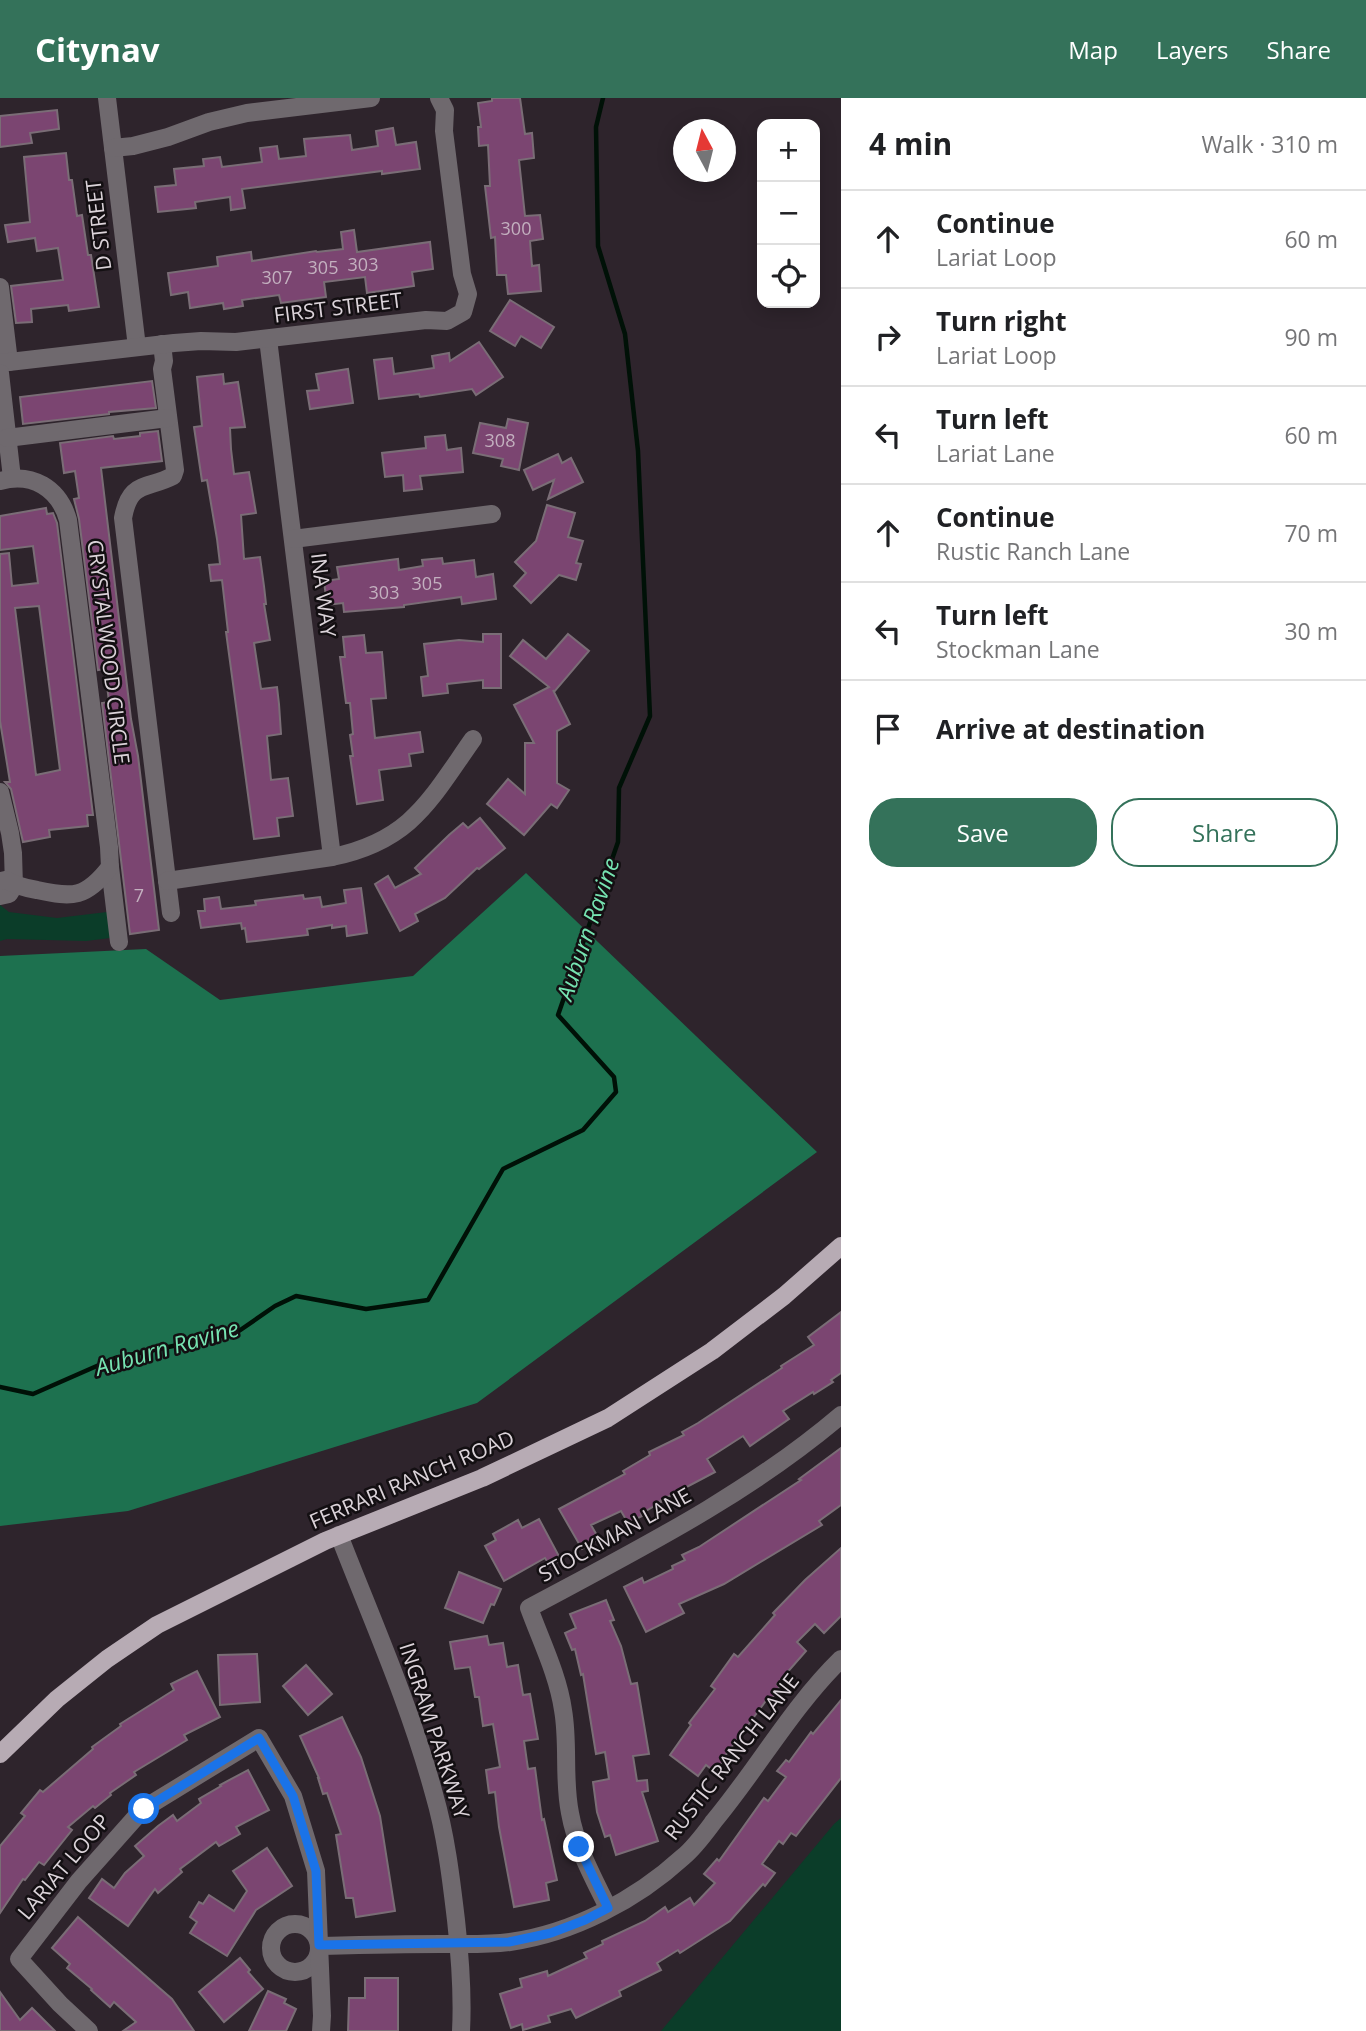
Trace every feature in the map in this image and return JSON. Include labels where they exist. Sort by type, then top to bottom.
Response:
[{"type":"main road","name":"FERRARI RANCH ROAD","points":[[0,1754],[57,1699],[107,1659],[157,1625],[339,1535],[482,1478],[608,1418],[712,1351],[784,1296],[841,1246]]},
{"type":"street","name":"D STREET","points":[[107,98],[137,348]]},
{"type":"street","points":[[113,148],[168,137],[209,122],[247,113],[371,98]]},
{"type":"street","name":"FIRST STREET","points":[[3,366],[163,344],[236,342],[426,320],[447,321],[463,312],[468,294],[462,274],[446,143],[445,110],[439,98]]},
{"type":"street","name":"CRYSTALWOOD CIRCLE","points":[[0,287],[7,438],[6,480],[21,478],[42,484],[57,495],[68,520],[119,942]]},
{"type":"street","name":"INA WAY","points":[[268,339],[332,857]]},
{"type":"street","points":[[163,344],[162,369],[175,470],[173,476],[166,480],[147,484],[134,491],[125,503],[123,518],[171,913]]},
{"type":"street","points":[[7,438],[168,418]]},
{"type":"street","points":[[293,539],[492,514]]},
{"type":"street","points":[[167,881],[332,857],[377,845],[413,819],[431,799],[473,739]]},
{"type":"street","points":[[0,792],[10,833],[5,887],[64,895],[76,894],[89,889],[110,867]]},
{"type":"street","name":"STOCKMAN LANE","points":[[608,1908],[579,1847],[570,1812],[565,1770],[564,1712],[556,1680],[529,1608],[691,1521],[768,1472],[841,1415]]},
{"type":"street","name":"INGRAM PARKWAY","points":[[339,1535],[393,1671],[435,1795],[446,1845],[459,1944],[461,2031]]},
{"type":"street","name":"RUSTIC RANCH LANE","points":[[319,1945],[509,1942],[551,1933],[585,1920],[649,1886],[685,1856],[740,1788],[801,1704],[841,1659]]},
{"type":"street","name":"LARIAT LOOP","points":[[89,2031],[19,1959],[79,1881],[144,1809],[259,1738],[293,1796],[316,1871],[321,2031]]},
{"type":"green space","points":[[526,873],[817,1152],[477,1403],[128,1511],[0,1526],[0,956],[146,949],[220,1000],[413,976]]},
{"type":"green space","points":[[0,905],[9,912],[57,918],[107,912],[110,938],[86,941],[0,941]]},
{"type":"green space","points":[[841,1818],[841,2031],[661,2031],[834,1824]]},
{"type":"building","points":[[492,98],[520,98],[525,134],[532,133],[534,158],[519,160],[525,216],[540,215],[543,239],[530,241],[532,266],[539,265],[541,291],[508,294],[506,275],[497,275],[495,237],[491,238],[485,186],[490,186],[488,145],[479,146],[478,127],[481,127],[478,103],[492,101]]},
{"type":"building","points":[[57,110],[59,129],[30,133],[32,143],[0,147],[0,116]]},
{"type":"building","points":[[393,128],[396,145],[416,142],[420,169],[382,174],[382,171],[242,189],[245,208],[231,210],[230,197],[195,202],[196,208],[158,212],[155,187],[176,185],[174,169],[204,166],[203,159],[220,157],[222,167],[262,162],[260,148],[277,146],[279,159],[306,156],[304,139],[350,135],[352,150],[378,146],[376,131]]},
{"type":"building","points":[[66,153],[77,216],[82,215],[88,255],[91,255],[99,307],[69,311],[68,305],[31,309],[32,322],[16,323],[11,286],[63,280],[58,248],[37,251],[35,238],[8,242],[5,225],[30,222],[24,157]]},
{"type":"building","points":[[354,230],[357,252],[430,242],[433,269],[412,272],[414,286],[367,293],[365,277],[324,282],[326,297],[281,303],[279,295],[242,300],[243,306],[224,309],[223,303],[190,308],[188,292],[171,295],[168,273],[218,266],[217,257],[251,252],[252,261],[343,249],[341,232]]},
{"type":"building","points":[[510,300],[554,327],[541,348],[521,336],[515,346],[490,331]]},
{"type":"building","points":[[479,342],[503,377],[476,395],[472,389],[420,397],[419,394],[379,399],[374,360],[392,358],[394,374],[434,368],[432,356],[449,353],[450,361]]},
{"type":"building","points":[[348,369],[353,403],[310,409],[307,391],[319,390],[316,374]]},
{"type":"building","points":[[223,374],[224,384],[238,382],[245,427],[230,428],[234,474],[249,472],[256,513],[241,515],[244,559],[260,557],[264,586],[270,640],[254,643],[261,689],[277,687],[281,734],[267,736],[271,780],[288,778],[293,816],[277,818],[279,836],[254,839],[226,632],[222,580],[211,581],[209,565],[220,564],[217,539],[207,480],[202,481],[194,427],[202,426],[197,377]]},
{"type":"building","points":[[152,381],[156,408],[23,424],[20,397]]},
{"type":"building","points":[[508,419],[528,423],[519,470],[501,466],[503,459],[473,453],[480,423],[506,428]]},
{"type":"building","points":[[158,431],[162,461],[101,468],[159,930],[130,934],[102,703],[109,702],[105,669],[98,670],[79,519],[74,499],[79,498],[75,471],[64,473],[60,443],[113,436],[114,439],[140,436],[140,433]]},
{"type":"building","points":[[445,435],[447,450],[461,448],[463,472],[420,476],[422,489],[404,491],[403,475],[385,477],[382,453],[426,448],[425,437]]},
{"type":"building","points":[[558,454],[562,463],[571,458],[583,482],[548,499],[554,480],[533,490],[524,470]]},
{"type":"building","points":[[547,505],[575,513],[568,537],[583,541],[576,563],[581,564],[576,580],[559,575],[531,603],[514,586],[526,573],[515,562],[536,541]]},
{"type":"building","points":[[46,508],[47,514],[53,513],[57,523],[93,815],[87,815],[88,826],[49,830],[50,837],[23,842],[11,789],[5,782],[10,782],[0,721],[0,554],[9,553],[12,586],[38,583],[33,546],[0,550],[0,516]],"holes":[[[39,606],[60,770],[36,775],[15,608]]]},
{"type":"building","points":[[442,558],[443,564],[474,560],[476,577],[493,574],[496,599],[462,604],[461,597],[404,607],[344,612],[343,603],[327,605],[324,581],[339,579],[337,567],[398,559],[399,570],[423,566],[422,560]]},
{"type":"building","points":[[483,634],[501,634],[501,688],[483,688],[483,680],[447,684],[448,693],[423,696],[421,677],[428,676],[424,644],[459,640],[483,642]]},
{"type":"building","points":[[568,634],[589,651],[554,692],[570,724],[557,731],[557,783],[569,790],[557,808],[551,804],[524,835],[487,804],[508,779],[525,794],[525,743],[534,743],[514,705],[549,687],[510,656],[523,640],[546,659]]},
{"type":"building","points":[[364,635],[366,653],[382,652],[386,698],[371,699],[375,738],[420,732],[423,752],[409,754],[411,766],[379,770],[383,800],[357,804],[350,756],[353,756],[350,735],[353,734],[350,703],[346,703],[340,657],[345,657],[343,637]]},
{"type":"building","points":[[480,818],[505,848],[477,868],[445,898],[415,914],[418,921],[400,931],[375,884],[388,876],[395,888],[421,874],[415,868],[449,835],[463,823],[468,828]]},
{"type":"building","points":[[361,888],[367,933],[347,936],[346,926],[332,928],[332,925],[307,929],[308,935],[247,942],[245,928],[242,929],[241,923],[201,928],[198,911],[205,911],[204,899],[219,897],[221,909],[256,905],[255,901],[303,895],[304,899],[320,897],[322,907],[346,903],[344,890]]},
{"type":"building","points":[[841,1312],[841,1373],[831,1380],[833,1382],[783,1411],[789,1419],[750,1446],[743,1436],[707,1459],[715,1472],[660,1501],[641,1514],[642,1516],[628,1523],[621,1511],[591,1525],[599,1539],[582,1549],[559,1509],[625,1474],[623,1471],[650,1455],[649,1452],[684,1435],[682,1432],[782,1368],[781,1366],[814,1345],[808,1337]]},
{"type":"building","points":[[841,1448],[841,1505],[819,1521],[822,1525],[724,1584],[679,1604],[684,1613],[646,1632],[624,1587],[642,1578],[644,1583],[673,1569],[672,1566],[685,1560],[682,1555],[699,1547],[801,1480],[799,1479]]},
{"type":"building","points":[[539,1519],[561,1560],[550,1566],[545,1558],[504,1581],[485,1546],[496,1540],[493,1534],[518,1520],[522,1528]]},
{"type":"building","points":[[841,1548],[841,1616],[824,1633],[815,1624],[797,1642],[806,1651],[777,1684],[780,1686],[771,1700],[768,1698],[715,1772],[706,1765],[698,1776],[670,1755],[691,1725],[689,1723],[715,1689],[711,1686],[734,1654],[738,1657],[775,1615],[773,1613]]},
{"type":"building","points":[[459,1572],[501,1589],[483,1623],[445,1608]]},
{"type":"building","points":[[606,1600],[614,1620],[610,1621],[621,1646],[631,1684],[637,1683],[649,1754],[633,1756],[637,1781],[647,1780],[648,1791],[642,1792],[658,1841],[616,1855],[610,1835],[605,1837],[597,1812],[593,1782],[609,1779],[605,1752],[596,1754],[583,1674],[581,1675],[575,1649],[572,1650],[565,1633],[576,1628],[570,1614]]},
{"type":"building","points":[[487,1636],[489,1645],[503,1643],[507,1667],[518,1665],[523,1695],[530,1694],[538,1739],[524,1741],[528,1769],[535,1768],[542,1820],[544,1819],[557,1880],[546,1883],[549,1900],[514,1907],[495,1792],[489,1793],[486,1770],[500,1767],[493,1724],[483,1726],[479,1697],[475,1697],[470,1667],[455,1669],[450,1642]]},
{"type":"building","points":[[257,1654],[260,1702],[220,1705],[218,1655]]},
{"type":"building","points":[[306,1665],[332,1694],[308,1715],[283,1686]]},
{"type":"building","points":[[197,1671],[220,1717],[184,1735],[187,1740],[134,1772],[136,1775],[68,1827],[72,1830],[44,1865],[39,1862],[25,1880],[23,1879],[0,1913],[0,1846],[25,1816],[21,1813],[40,1790],[43,1792],[93,1749],[92,1747],[121,1726],[120,1724],[174,1690],[171,1684]]},
{"type":"building","points":[[841,1700],[841,1778],[796,1836],[791,1833],[783,1844],[779,1841],[762,1864],[775,1873],[730,1921],[680,1953],[678,1950],[657,1963],[661,1970],[619,1991],[621,1996],[576,2018],[571,2009],[548,2016],[550,2022],[523,2030],[522,2024],[511,2028],[500,1994],[522,1987],[520,1979],[547,1971],[548,1976],[587,1958],[584,1953],[603,1944],[602,1941],[645,1921],[665,1907],[668,1912],[690,1898],[694,1905],[715,1883],[704,1874],[717,1859],[719,1861],[764,1798],[768,1801],[786,1777],[777,1771],[786,1760],[789,1762],[811,1732],[813,1734]]},
{"type":"building","points":[[342,1717],[361,1757],[380,1816],[395,1911],[356,1917],[353,1898],[346,1898],[336,1835],[341,1834],[327,1793],[323,1794],[319,1778],[300,1736]]},
{"type":"building","points":[[248,1770],[269,1810],[236,1827],[240,1834],[219,1846],[216,1842],[180,1869],[182,1872],[158,1893],[155,1889],[128,1926],[89,1898],[102,1879],[114,1888],[125,1873],[144,1856],[135,1846],[158,1826],[173,1815],[177,1821],[201,1803],[199,1799]]},
{"type":"building","points":[[267,1848],[292,1886],[256,1910],[227,1956],[190,1933],[197,1922],[190,1917],[199,1902],[203,1904],[209,1895],[234,1911],[247,1891],[233,1871]]},
{"type":"building","points":[[78,1917],[172,1999],[194,2031],[123,2031],[136,2022],[114,2002],[110,2007],[67,1968],[70,1964],[52,1948]]},
{"type":"building","points":[[240,1958],[263,1989],[224,2022],[199,1992]]},
{"type":"building","points":[[365,1978],[398,1978],[398,2031],[348,2031],[349,1998],[365,1998]]},
{"type":"building","points":[[268,1991],[286,1999],[284,2003],[296,2009],[286,2031],[249,2031]]},
{"type":"building","points":[[0,1992],[20,2020],[32,2008],[55,2031],[0,2031]]},
{"type":"waterway","name":"Auburn Ravine","points":[[0,1387],[33,1394],[115,1358],[236,1333],[275,1306],[296,1296],[366,1309],[428,1300],[503,1169],[583,1130],[616,1092],[614,1077],[558,1015],[618,842],[619,788],[650,716],[638,451],[625,334],[598,246],[596,127],[603,98]]},
{"type":"route","points":[[144,1809],[259,1738],[293,1796],[316,1871],[319,1945],[509,1942],[551,1933],[608,1908],[579,1847]]}]
